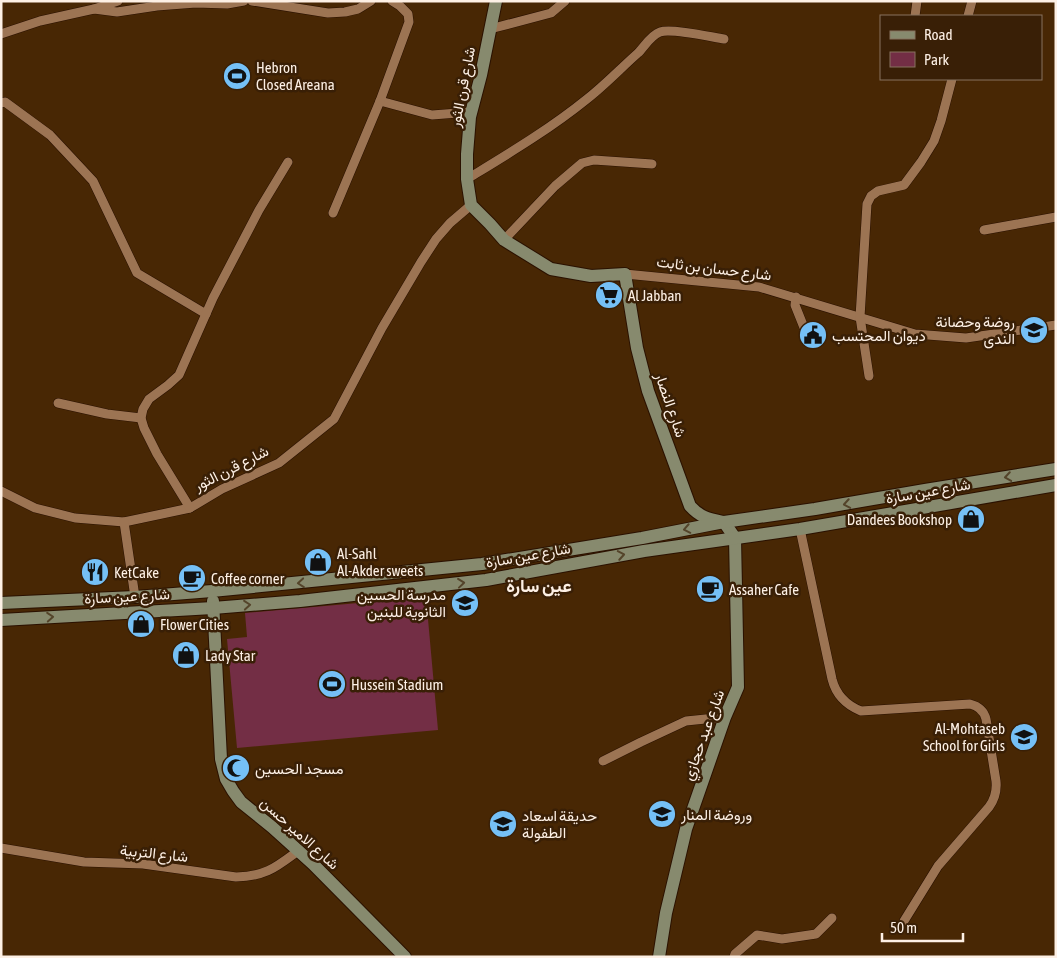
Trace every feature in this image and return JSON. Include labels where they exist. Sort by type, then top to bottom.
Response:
[{"type":"main road","name":"شارع قرن الثور","points":[[467,179],[471,112],[481,75],[496,1]]},
{"type":"main road","points":[[467,179],[470,205]]},
{"type":"main road","name":"شارع حسان بن ثابت","points":[[470,205],[504,240],[551,269],[591,276],[625,274]]},
{"type":"main road","name":"شارع النصار","points":[[625,274],[641,365],[648,391],[690,506],[704,518],[724,522]]},
{"type":"main road","name":"شارع عين سارة","points":[[1,603],[135,597],[212,591],[482,564],[642,538],[724,522],[823,508],[1056,469]]},
{"type":"main road","name":"شارع عين سارة","points":[[1,620],[300,601],[486,580],[644,551],[800,529],[1056,485]]},
{"type":"main road","points":[[724,522],[735,538]]},
{"type":"main road","name":"شارع عبد حجازي","points":[[659,957],[666,913],[686,829],[725,717],[738,687],[735,538]]},
{"type":"main road","name":"شارع الامير حسن","points":[[212,591],[221,758],[226,779],[232,791],[241,802],[298,851],[404,957]]},
{"type":"street","points":[[1,34],[40,21],[94,9],[118,1]]},
{"type":"street","points":[[94,9],[117,12],[179,2],[227,4],[244,1]]},
{"type":"street","points":[[252,1],[328,12],[345,12],[358,9],[371,1]]},
{"type":"street","points":[[333,213],[380,101],[409,22],[408,14],[392,1]]},
{"type":"street","points":[[490,29],[551,13],[565,1]]},
{"type":"street","points":[[915,15],[917,1]]},
{"type":"street","points":[[968,15],[972,1]]},
{"type":"street","points":[[467,179],[524,144],[588,98],[659,33],[681,32],[724,39]]},
{"type":"street","points":[[869,376],[860,317],[867,204],[871,196],[878,191],[904,185],[921,162],[934,141],[942,121],[952,80]]},
{"type":"street","points":[[380,101],[432,115],[471,112]]},
{"type":"street","points":[[1,103],[5,102],[50,134],[93,181],[137,273],[206,314]]},
{"type":"street","points":[[504,240],[555,186],[582,163],[594,160],[652,164]]},
{"type":"street","points":[[190,508],[157,454],[143,426],[141,418],[142,409],[146,402],[179,375],[206,314],[259,210],[288,162]]},
{"type":"street","name":"شارع قرن الثور","points":[[1,491],[35,508],[75,518],[124,522],[190,508],[222,489],[279,463],[334,419],[382,328],[420,262],[450,223],[470,205]]},
{"type":"street","points":[[984,230],[1056,217]]},
{"type":"street","name":"شارع حسان بن ثابت","points":[[625,274],[759,287],[915,334],[966,338],[1056,326]]},
{"type":"street","points":[[796,297],[795,305],[805,330]]},
{"type":"street","points":[[58,403],[107,414],[141,418]]},
{"type":"street","points":[[124,522],[135,597]]},
{"type":"street","points":[[800,529],[832,679],[841,698],[861,711],[970,704],[979,708],[984,713],[986,720],[996,785],[994,798],[989,807],[938,866],[904,921]]},
{"type":"street","points":[[603,761],[686,721],[725,717]]},
{"type":"street","name":"شارع التربية","points":[[1,848],[84,862],[143,864],[236,877],[251,877],[264,874],[298,851]]},
{"type":"street","points":[[734,957],[757,935],[782,938],[816,934],[832,918]]},
{"type":"green space","name":"Hussein Stadium","points":[[426,597],[438,730],[237,748],[227,639],[247,637],[245,613]]},
{"type":"place","name":"Hebron Closed Areana","points":[[237,76]]},
{"type":"place","name":"Al Jabban","points":[[609,295]]},
{"type":"place","name":"روضة وحضانة الندى","points":[[1034,330]]},
{"type":"place","name":"ديوان المحتسب","points":[[813,335]]},
{"type":"place","name":"Dandees Bookshop","points":[[971,519]]},
{"type":"place","name":"Al-Sahl Al-Akder sweets","points":[[318,562]]},
{"type":"place","name":"KetCake","points":[[95,572]]},
{"type":"place","name":"Coffee corner","points":[[192,578]]},
{"type":"place","name":"Assaher Cafe","points":[[710,589]]},
{"type":"place","name":"مدرسة الحسين الثانوية للبنين","points":[[465,603]]},
{"type":"place","name":"Flower Cities","points":[[141,624]]},
{"type":"place","name":"Lady Star","points":[[186,655]]},
{"type":"place","name":"Hussein Stadium","points":[[332,684]]},
{"type":"place","name":"Al-Mohtaseb School for Girls","points":[[1024,737]]},
{"type":"place","name":"مسجد الحسين","points":[[236,768]]},
{"type":"place","name":"وروضة المنار","points":[[662,814]]},
{"type":"place","name":"حديقة اسعاد الطفولة","points":[[503,824]]},
{"type":"district","name":"عين سارة","points":[[539,585]]}]
